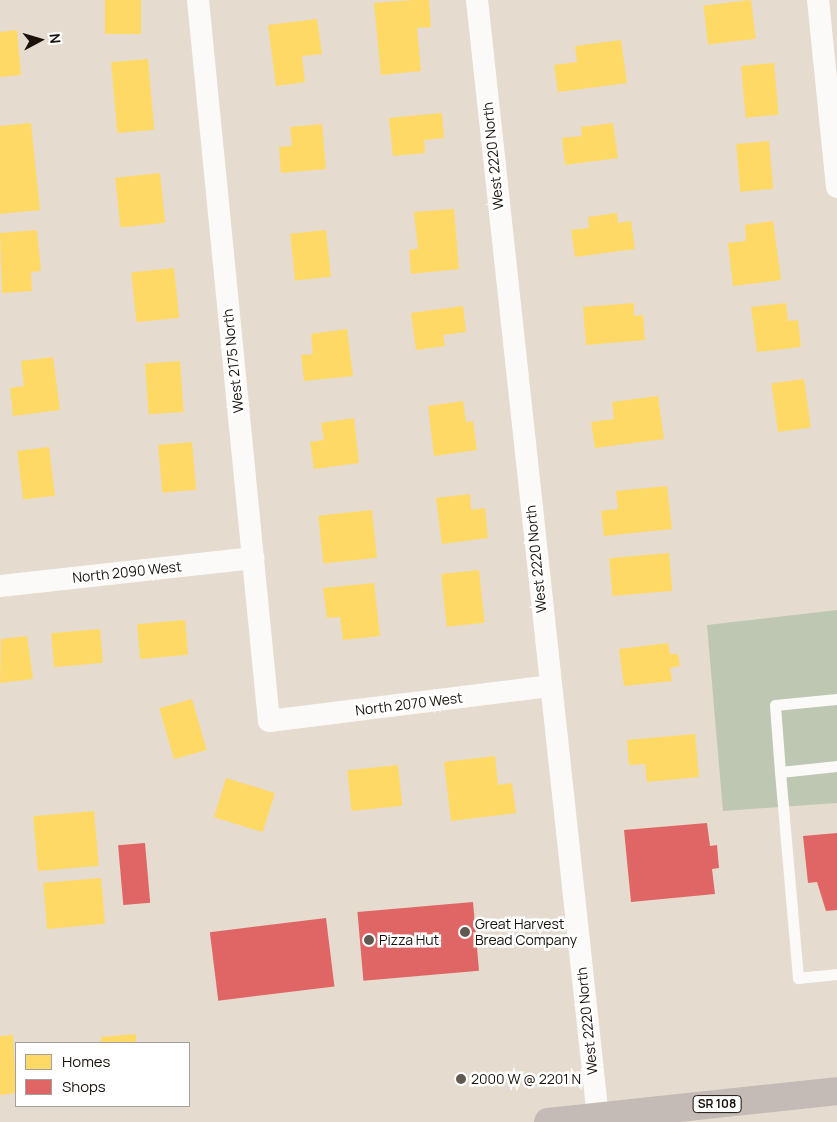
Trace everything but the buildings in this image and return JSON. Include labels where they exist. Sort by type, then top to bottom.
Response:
[{"type":"main road","name":"SR 108","points":[[548,1122],[598,1117],[681,1115],[837,1091]]},
{"type":"street","name":"West 2175 North","points":[[198,0],[269,721]]},
{"type":"street","name":"West 2220 North","points":[[477,0],[549,686],[598,1117]]},
{"type":"street","points":[[818,0],[837,187]]},
{"type":"street","name":"North 2090 West","points":[[0,586],[253,558]]},
{"type":"street","name":"North 2070 West","points":[[269,721],[549,686]]},
{"type":"lane","points":[[837,699],[775,704],[798,978],[837,974]]},
{"type":"lane","points":[[780,772],[837,766]]},
{"type":"green space","points":[[837,610],[837,803],[723,811],[707,625]]},
{"type":"place","name":"Great Harvest Bread Company","points":[[465,932]]},
{"type":"place","name":"Pizza Hut","points":[[369,940]]},
{"type":"place","name":"2000 W @ 2201 N","points":[[461,1079]]}]
